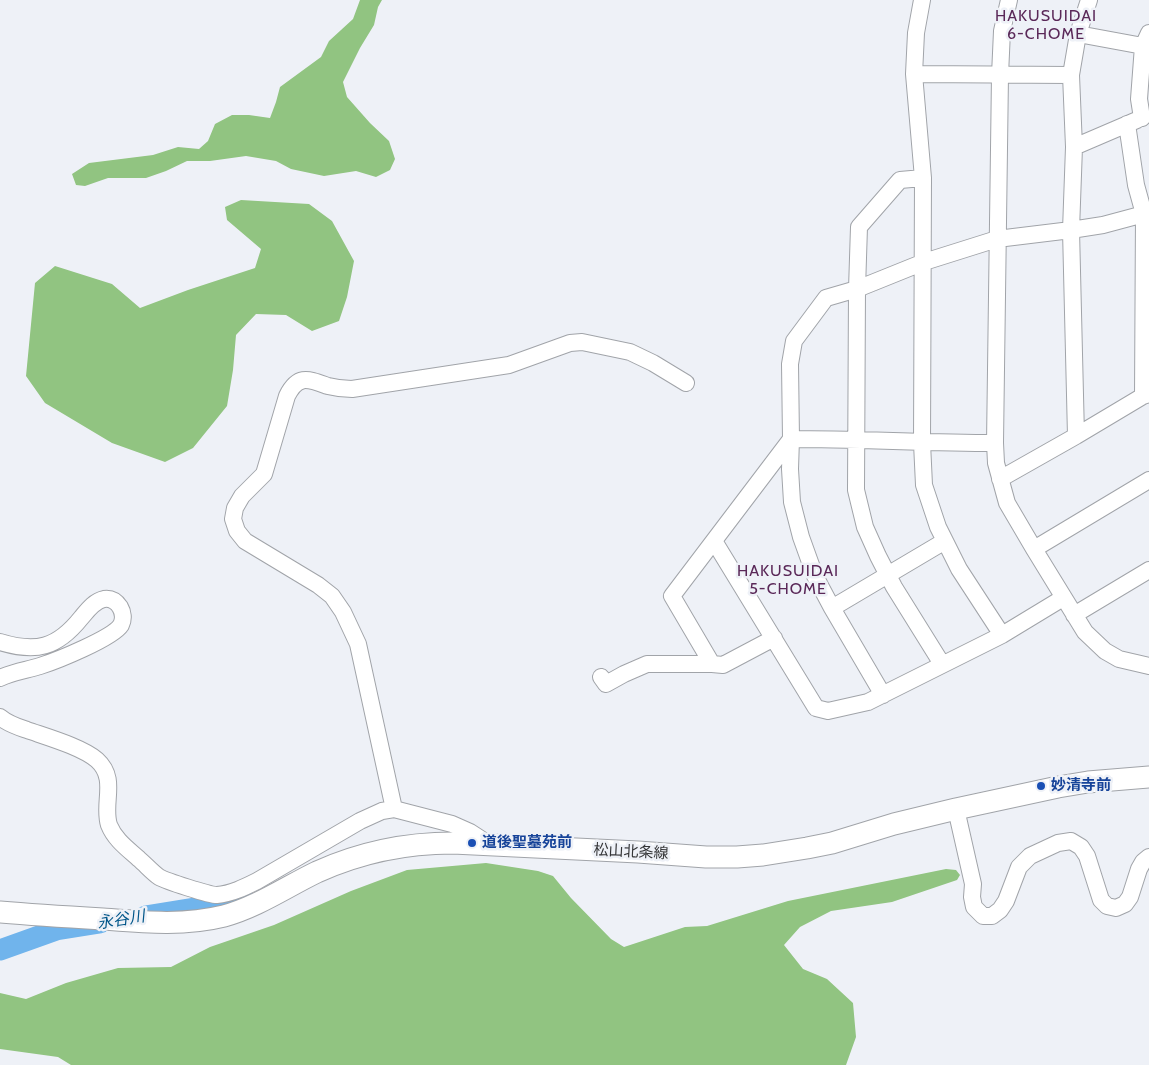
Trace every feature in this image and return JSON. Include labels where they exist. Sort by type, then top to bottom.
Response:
[{"type":"main road","name":"松山北条線","points":[[0,912],[159,922],[196,921],[225,916],[246,908],[338,863],[369,853],[405,845],[429,843],[638,852],[706,857],[763,855],[807,848],[956,809],[1058,787],[1088,782],[1149,778]]},
{"type":"street","points":[[922,0],[916,33],[914,74],[924,178],[922,443],[924,485],[938,527],[945,541],[960,569],[1002,635]]},
{"type":"street","points":[[1009,0],[1002,30],[1000,74],[996,463],[1007,503],[1085,632],[1105,651],[1119,659],[1141,664],[1149,652]]},
{"type":"street","points":[[1076,436],[1072,230],[1074,147],[1070,75],[1078,34],[1089,0]]},
{"type":"street","points":[[1000,480],[1146,395],[1147,213],[1136,185],[1140,99],[1146,39],[1078,34]]},
{"type":"street","points":[[914,74],[1070,75]]},
{"type":"street","points":[[1074,147],[1139,119]]},
{"type":"street","points":[[924,178],[900,180],[859,227],[856,490],[865,527],[878,556],[894,587],[942,664]]},
{"type":"street","points":[[883,695],[815,576],[801,537],[792,502],[790,469],[792,439],[790,364],[794,342],[826,298],[924,262],[997,239],[1104,225],[1147,213]]},
{"type":"street","points":[[394,809],[358,644],[343,612],[332,596],[245,541],[237,531],[233,519],[235,508],[242,496],[264,474],[286,396],[291,387],[299,380],[307,379],[342,389],[352,389],[470,371],[509,364],[570,343],[582,342],[630,352],[686,383]]},
{"type":"street","points":[[792,439],[856,439],[922,443],[995,444]]},
{"type":"street","points":[[712,664],[672,596],[792,439]]},
{"type":"street","points":[[1034,549],[1149,480]]},
{"type":"street","points":[[714,541],[816,708],[828,711],[868,702],[883,695],[1002,635],[1064,598]]},
{"type":"street","points":[[832,608],[945,541]]},
{"type":"street","points":[[1074,615],[1149,570]]},
{"type":"street","points":[[0,642],[33,648],[44,646],[57,641],[68,632],[94,603],[110,599],[117,602],[122,609],[121,625],[116,631],[66,657],[0,678]]},
{"type":"street","points":[[601,677],[606,684],[648,664],[723,665],[774,638]]},
{"type":"street","points":[[0,717],[13,725],[81,750],[98,761],[104,768],[107,777],[109,795],[107,813],[112,832],[118,840],[161,878],[206,893],[216,895],[243,888],[382,811],[394,809],[452,824],[491,845]]},
{"type":"street","points":[[956,809],[973,884],[972,897],[974,907],[983,916],[992,916],[1000,910],[1006,901],[1019,867],[1030,856],[1058,843],[1071,841],[1081,847],[1087,856],[1100,900],[1107,906],[1116,908],[1124,904],[1130,897],[1139,869],[1149,857]]},
{"type":"green space","points":[[360,0],[382,0],[378,7],[374,25],[343,82],[347,97],[389,141],[395,159],[390,170],[376,177],[356,171],[324,176],[291,169],[276,161],[246,156],[210,161],[187,161],[146,178],[108,178],[85,186],[76,185],[72,174],[89,163],[153,155],[178,147],[199,149],[208,141],[215,124],[232,115],[270,118],[280,87],[321,57],[329,41],[353,19]]},
{"type":"green space","points":[[241,200],[309,204],[332,221],[354,261],[347,297],[339,321],[312,331],[286,315],[256,314],[236,335],[227,406],[193,448],[165,462],[112,443],[45,403],[26,376],[35,283],[55,266],[112,284],[140,308],[255,268],[261,249],[227,220],[225,207]]},
{"type":"green space","points":[[486,863],[538,871],[553,876],[571,898],[611,939],[624,947],[685,927],[707,926],[788,901],[946,869],[956,870],[960,875],[957,880],[892,902],[831,911],[800,927],[784,945],[803,969],[827,979],[853,1003],[856,1037],[846,1065],[71,1065],[58,1057],[0,1049],[0,993],[26,999],[66,983],[118,968],[171,967],[210,947],[274,925],[351,891],[407,870]]},
{"type":"waterway","name":"永谷川","points":[[145,916],[244,900]]},
{"type":"waterway","name":"永谷川","points":[[0,950],[56,930],[100,923]]},
{"type":"place","name":"妙清寺前","points":[[1041,786]]},
{"type":"place","name":"道後聖墓苑前","points":[[472,843]]},
{"type":"district","name":"HAKUSUIDAI 6-CHOME","points":[[1046,25]]},
{"type":"district","name":"HAKUSUIDAI 5-CHOME","points":[[788,580]]}]
